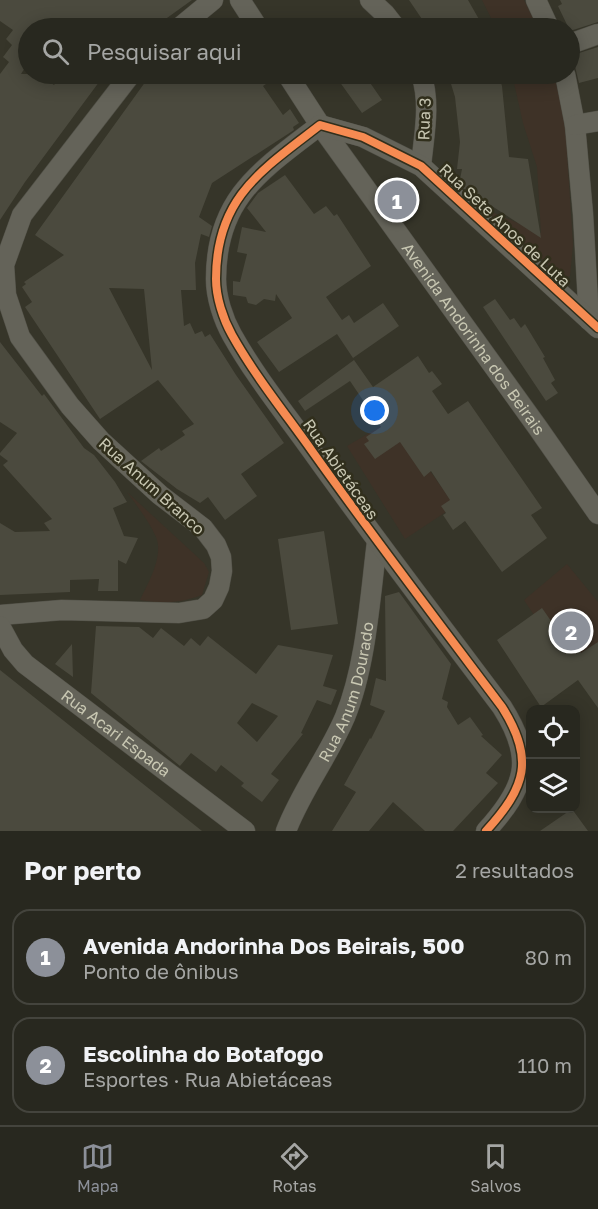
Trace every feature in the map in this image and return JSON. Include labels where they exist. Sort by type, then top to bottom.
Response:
[{"type":"street","points":[[191,18],[213,0]]},
{"type":"street","points":[[240,0],[252,18]]},
{"type":"street","points":[[370,0],[388,18]]},
{"type":"street","points":[[536,0],[544,18]]},
{"type":"street","points":[[580,40],[598,34]]},
{"type":"street","name":"Rua Anum Branco","points":[[0,615],[62,610],[179,613],[202,609],[213,600],[219,587],[222,571],[221,557],[216,545],[202,528],[160,495],[101,441],[70,406],[20,337],[6,295],[4,265],[22,216],[123,84]]},
{"type":"street","name":"Avenida Andorinha dos Beirais","points":[[293,84],[320,125],[598,514]]},
{"type":"street","name":"Rua 3","points":[[421,166],[427,111],[424,84]]},
{"type":"street","points":[[567,84],[591,213],[593,324]]},
{"type":"street","points":[[575,125],[598,121]]},
{"type":"street","name":"Rua Sete Anos de Luta","points":[[320,125],[363,137],[421,166],[593,324]]},
{"type":"street","name":"Rua Abietáceas","points":[[320,125],[257,176],[235,201],[224,227],[218,255],[216,280],[218,295],[232,334],[376,542],[502,707],[516,729],[522,752],[517,788],[506,808],[486,831]]},
{"type":"street","name":"Rua Anum Dourado","points":[[286,831],[310,780],[345,718],[358,679],[376,542]]},
{"type":"street","name":"Rua Acari Espada","points":[[0,626],[13,650],[25,664],[245,831]]},
{"type":"shaded area","points":[[482,0],[524,0],[533,18],[491,18]]},
{"type":"shaded area","points":[[514,84],[556,84],[565,122],[573,245],[570,276],[561,279],[539,256],[483,208],[541,233],[537,167],[523,123]]},
{"type":"shaded area","points":[[393,419],[455,506],[405,539],[347,446]]},
{"type":"shaded area","points":[[127,492],[204,563],[209,572],[202,595],[171,602],[140,600],[157,561],[158,544],[150,525]]},
{"type":"shaded area","points":[[567,564],[598,602],[598,663],[563,659],[524,600]]},
{"type":"building","points":[[0,0],[192,0],[167,18],[18,18],[18,84],[98,84],[25,182],[0,220],[0,74],[9,62],[3,57],[12,45],[6,39],[13,30],[0,21]]},
{"type":"building","points":[[409,0],[468,0],[478,18],[421,18]]},
{"type":"building","points":[[560,0],[598,0],[598,22],[580,28],[580,18],[564,18],[558,6],[562,4]]},
{"type":"building","points":[[598,47],[598,78],[580,83],[580,53]]},
{"type":"building","points":[[144,84],[266,84],[263,86],[283,115],[290,109],[299,123],[293,127],[294,130],[212,183],[199,217],[212,226],[209,237],[201,234],[195,263],[196,290],[181,290],[184,326],[190,323],[195,334],[202,331],[205,337],[210,334],[284,443],[241,474],[257,496],[225,520],[208,497],[200,503],[177,489],[141,461],[159,448],[161,451],[185,435],[182,431],[194,424],[158,380],[100,419],[25,307],[32,302],[22,287],[26,284],[24,282],[64,255],[35,235]],"holes":[[[109,288],[144,289],[152,370]]]},
{"type":"building","points":[[341,84],[371,84],[382,100],[362,113]]},
{"type":"building","points":[[451,84],[501,84],[509,157],[528,159],[541,238],[478,197],[474,199],[459,184],[462,169],[457,169],[460,142],[455,97]]},
{"type":"building","points":[[285,175],[314,214],[326,206],[334,216],[337,214],[371,266],[326,297],[342,320],[349,315],[354,323],[383,303],[399,326],[353,358],[337,334],[279,372],[257,342],[292,318],[276,294],[275,301],[264,299],[256,305],[248,303],[246,297],[233,295],[233,281],[240,282],[247,254],[237,252],[242,227],[266,232],[247,208],[258,193]]},
{"type":"building","points":[[495,299],[510,320],[514,318],[521,328],[525,324],[545,357],[543,358],[555,380],[551,383],[558,393],[546,401],[483,307]]},
{"type":"building","points":[[0,342],[42,396],[44,394],[84,448],[94,455],[127,502],[113,508],[124,536],[138,538],[126,564],[118,560],[118,591],[98,591],[99,579],[70,580],[70,592],[0,595],[0,523],[15,532],[50,531],[44,523],[52,519],[3,465],[8,461],[0,455],[17,433],[0,422]]},
{"type":"building","points":[[418,356],[429,373],[432,371],[442,384],[432,391],[448,414],[468,401],[542,508],[531,515],[547,538],[502,572],[465,521],[453,530],[443,515],[446,513],[441,506],[450,500],[431,471],[424,477],[400,442],[375,459],[364,444],[369,441],[366,437],[381,427],[350,381],[305,411],[298,401],[354,360],[373,387]]},
{"type":"building","points":[[324,531],[338,624],[291,630],[278,539]]},
{"type":"building","points":[[399,592],[451,664],[442,699],[448,702],[447,707],[458,725],[470,717],[483,735],[481,736],[502,755],[486,773],[498,783],[453,831],[425,831],[393,802],[369,831],[332,831],[356,792],[344,785],[385,711],[370,705],[376,678],[386,681],[385,596]]},
{"type":"building","points":[[542,608],[574,654],[579,650],[581,653],[598,642],[598,708],[578,680],[544,705],[540,705],[497,640]]},
{"type":"building","points":[[96,626],[139,627],[153,638],[161,628],[184,646],[191,638],[200,646],[208,636],[256,674],[278,645],[333,655],[323,686],[337,690],[331,705],[317,700],[301,733],[303,734],[271,774],[279,780],[262,802],[241,786],[244,783],[221,765],[216,772],[191,753],[180,766],[91,693]],"holes":[[[252,703],[278,716],[257,742],[237,723]]]},
{"type":"building","points":[[72,644],[73,677],[55,664]]},
{"type":"building","points":[[0,670],[162,799],[202,831],[0,831]]},
{"type":"building","points":[[566,813],[575,813],[588,831],[540,831]]},
{"type":"cycle path","points":[[486,831],[510,800],[521,772],[522,757],[512,725],[502,707],[359,516],[250,365],[232,335],[219,300],[216,286],[218,251],[224,227],[246,188],[279,157],[320,125],[363,137],[421,166],[598,328]]},
{"type":"place","name":"Avenida Andorinha Dos Beirais, 500","points":[[397,200]]},
{"type":"place","name":"Escolinha do Botafogo","points":[[571,631]]}]
